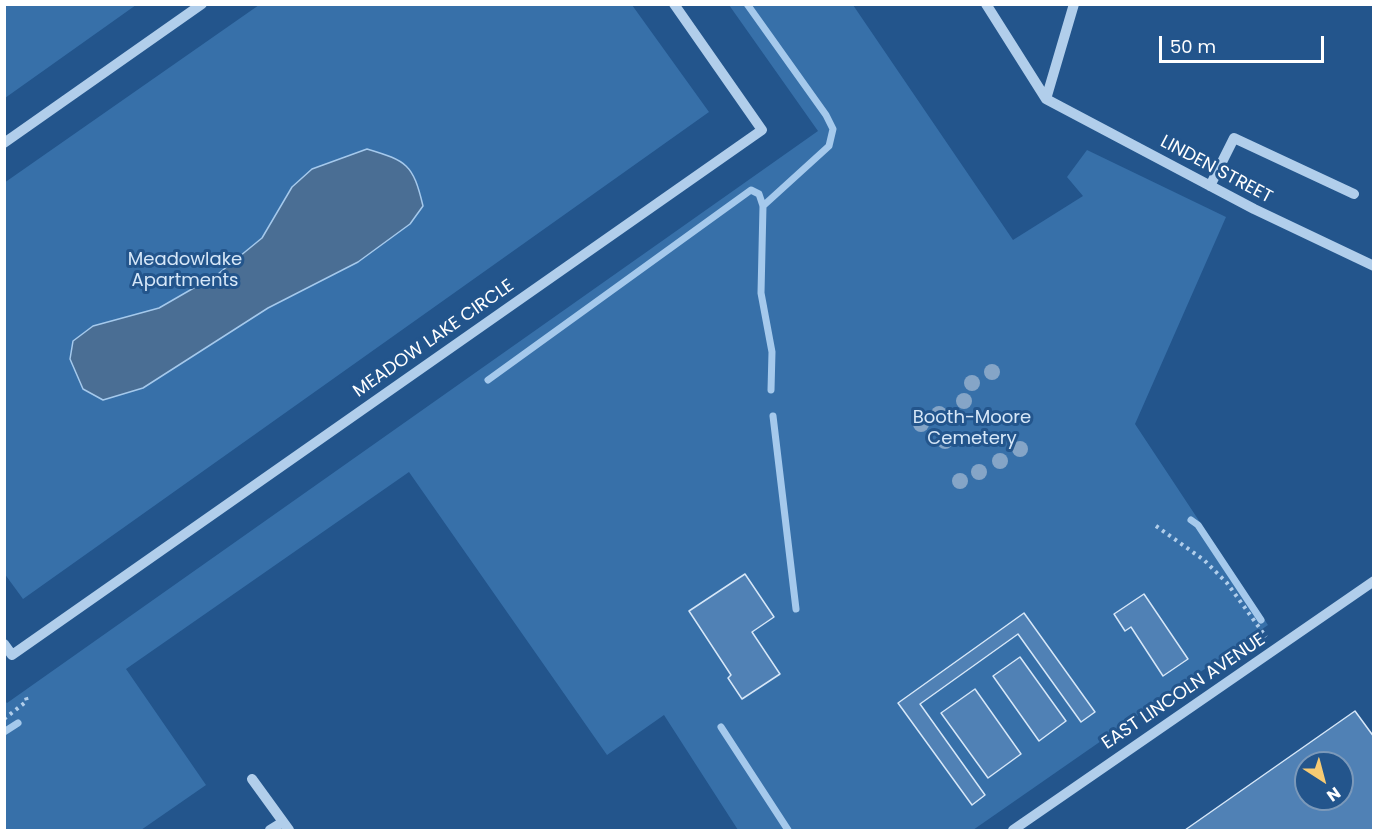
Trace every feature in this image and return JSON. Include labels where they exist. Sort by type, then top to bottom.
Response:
[{"type":"street","points":[[4,143],[202,4]]},
{"type":"street","name":"MEADOW LAKE CIRCLE","points":[[4,644],[12,655],[762,129],[674,4]]},
{"type":"street","points":[[986,4],[1046,99]]},
{"type":"street","points":[[1046,99],[1074,4]]},
{"type":"street","name":"LINDEN STREET","points":[[1046,99],[1210,186],[1374,266]]},
{"type":"street","points":[[1210,186],[1234,138],[1354,194]]},
{"type":"street","name":"EAST LINCOLN AVENUE","points":[[1013,831],[1374,581]]},
{"type":"street","points":[[252,779],[286,826],[270,831]]},
{"type":"path","points":[[1156,526],[1204,560],[1227,583],[1275,650]]},
{"type":"path","points":[[4,719],[27,701],[25,694]]},
{"type":"green space","points":[[5,4],[136,4],[136,5],[5,98]]},
{"type":"green space","name":"Meadowlake Apartments","points":[[259,5],[632,5],[709,112],[23,599],[4,573],[4,183]]},
{"type":"green space","name":"Booth-Moore Cemetery","points":[[729,5],[853,5],[1013,240],[1083,196],[1067,177],[1087,150],[1226,217],[1135,424],[1268,625],[973,830],[738,830],[664,715],[607,755],[409,472],[126,669],[206,785],[141,830],[5,830],[4,700],[7,703],[818,131]]},
{"type":"shaded area","points":[[367,149],[400,161],[416,181],[423,206],[410,224],[358,262],[268,308],[143,388],[103,400],[83,389],[70,359],[73,341],[93,326],[159,308],[218,274],[262,238],[292,187],[312,169]]},
{"type":"building","points":[[745,574],[774,617],[752,632],[780,674],[742,699],[728,678],[731,675],[689,611]]},
{"type":"building","points":[[1144,594],[1188,659],[1163,676],[1131,627],[1125,631],[1114,614]]},
{"type":"building","points":[[1024,613],[1095,712],[1081,722],[1018,634],[920,704],[985,795],[972,805],[898,703]]},
{"type":"building","points":[[1020,657],[1066,721],[1039,741],[993,676]]},
{"type":"building","points":[[975,689],[1021,754],[988,778],[941,713]]},
{"type":"building","points":[[1355,711],[1374,737],[1374,830],[1185,830],[1294,754],[1294,811],[1354,811],[1354,751],[1298,751]]},
{"type":"waterway","points":[[747,4],[826,115],[833,129],[829,146],[763,206]]},
{"type":"waterway","points":[[488,380],[751,190],[759,194],[763,206],[761,293],[772,352],[771,390]]},
{"type":"waterway","points":[[773,416],[796,609]]},
{"type":"waterway","points":[[1191,520],[1198,525],[1261,620]]},
{"type":"waterway","points":[[4,732],[18,723]]},
{"type":"waterway","points":[[721,727],[788,830]]}]
